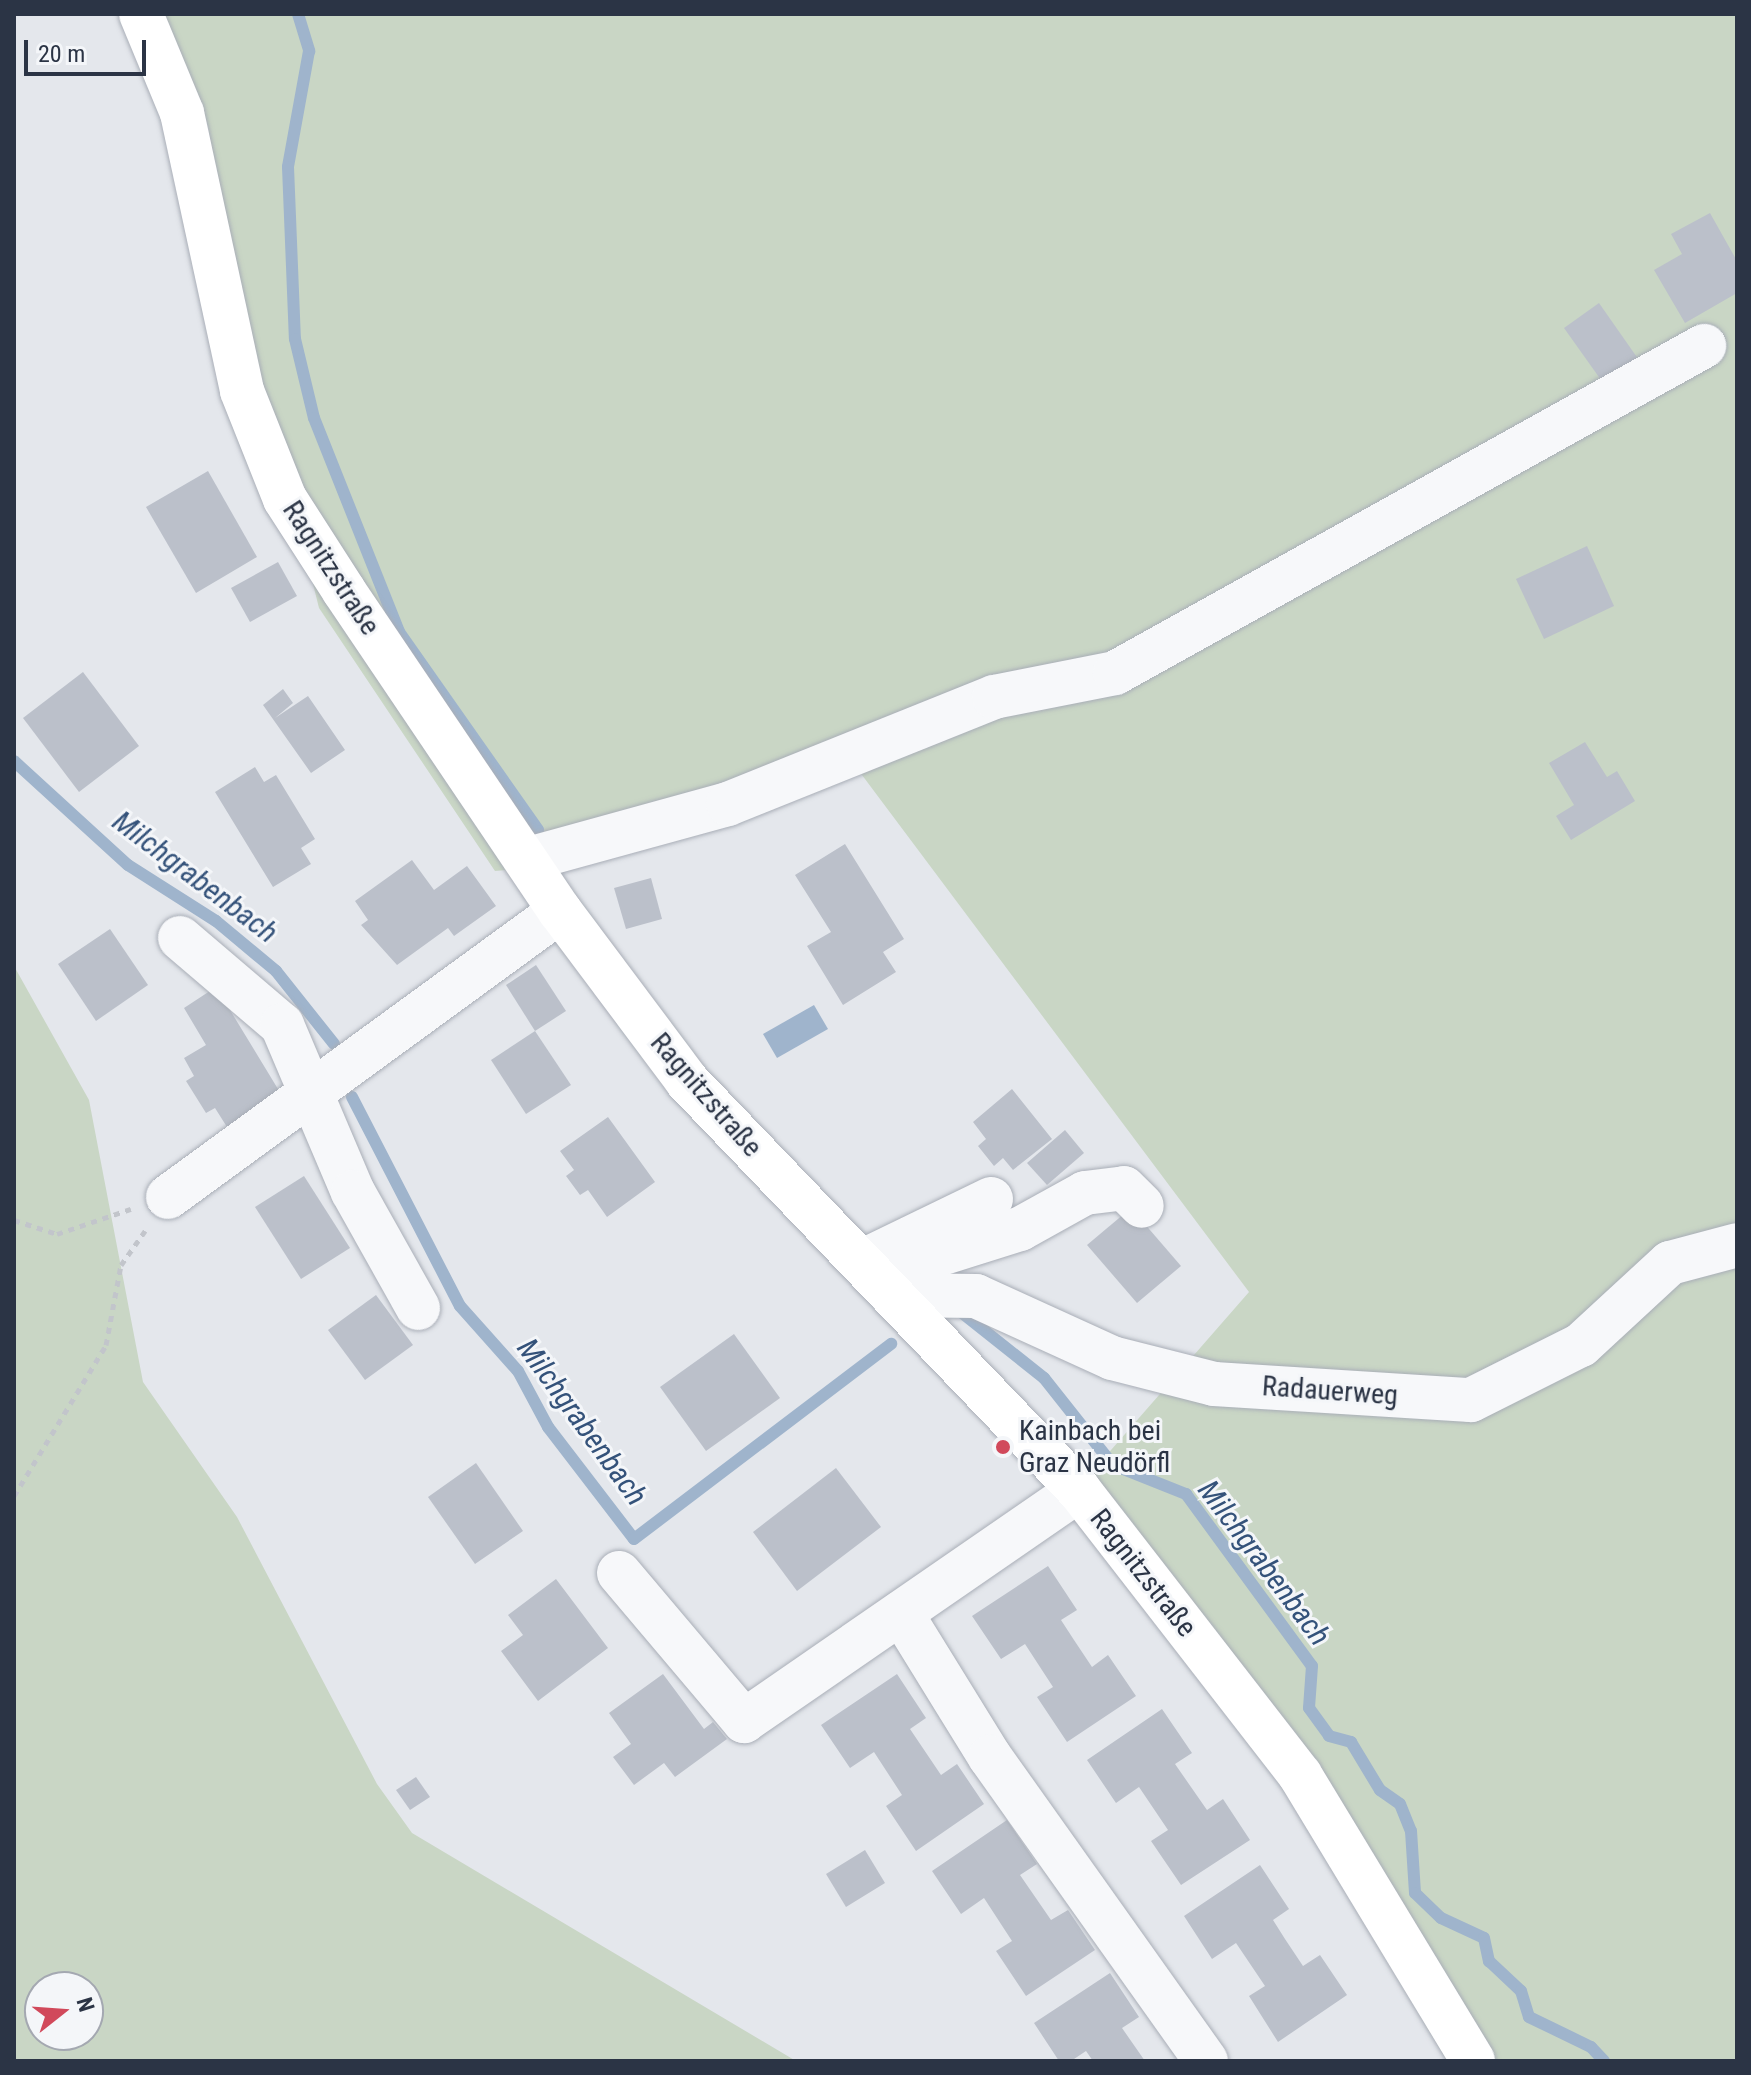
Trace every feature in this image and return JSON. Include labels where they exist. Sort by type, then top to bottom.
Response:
[{"type":"main road","name":"Ragnitzstraße","points":[[141,14],[182,113],[242,391],[285,499],[560,911],[687,1081],[1079,1490],[1300,1775],[1473,2061]]},
{"type":"street","points":[[528,859],[728,804],[994,697],[1115,673],[1704,346]]},
{"type":"street","points":[[168,1197],[560,911]]},
{"type":"street","points":[[180,938],[282,1025],[308,1094],[353,1192],[418,1308]]},
{"type":"street","points":[[861,1262],[948,1252],[1020,1229],[1085,1193],[1124,1188],[1142,1206]]},
{"type":"street","points":[[861,1262],[991,1199]]},
{"type":"street","name":"Radauerweg","points":[[892,1295],[976,1296],[1112,1358],[1214,1384],[1471,1400],[1581,1345],[1670,1263],[1737,1245]]},
{"type":"street","points":[[619,1573],[744,1721],[1079,1490]]},
{"type":"street","points":[[901,1613],[990,1757],[1206,2061]]},
{"type":"path","points":[[14,1220],[57,1234],[168,1197]]},
{"type":"path","points":[[14,1496],[106,1345],[121,1265],[168,1197]]},
{"type":"green space","points":[[162,14],[1737,14],[1737,2061],[1447,2061],[1261,1749],[1063,1505],[1249,1292],[859,771],[586,863],[495,871],[319,608],[266,395],[239,312],[208,126]]},
{"type":"green space","points":[[14,966],[89,1100],[143,1382],[237,1517],[377,1784],[412,1833],[796,2061],[14,2061]]},
{"type":"water","points":[[814,1005],[828,1029],[777,1058],[763,1034]]},
{"type":"building","points":[[1710,213],[1737,261],[1737,293],[1685,323],[1654,270],[1682,254],[1671,234]]},
{"type":"building","points":[[1599,303],[1641,363],[1606,387],[1564,328]]},
{"type":"building","points":[[208,471],[257,557],[196,593],[146,507]]},
{"type":"building","points":[[1587,546],[1614,606],[1544,639],[1516,579]]},
{"type":"building","points":[[278,562],[297,596],[250,622],[231,588]]},
{"type":"building","points":[[83,672],[139,746],[79,792],[23,718]]},
{"type":"building","points":[[283,689],[293,703],[275,718],[308,696],[345,750],[311,773],[263,705]]},
{"type":"building","points":[[1585,742],[1607,777],[1617,771],[1635,801],[1571,840],[1556,816],[1574,805],[1549,763]]},
{"type":"building","points":[[255,767],[264,782],[276,775],[315,839],[301,848],[311,864],[273,887],[215,792]]},
{"type":"building","points":[[845,844],[904,939],[883,952],[896,972],[843,1005],[807,946],[831,932],[795,875]]},
{"type":"building","points":[[412,860],[434,890],[467,866],[496,906],[454,936],[448,928],[397,965],[361,925],[368,920],[355,901]]},
{"type":"building","points":[[651,878],[662,919],[626,929],[614,888]]},
{"type":"building","points":[[110,929],[148,985],[96,1021],[58,964]]},
{"type":"building","points":[[536,965],[566,1011],[535,1031],[506,985]]},
{"type":"building","points":[[216,987],[281,1094],[227,1127],[215,1108],[206,1113],[186,1081],[194,1076],[184,1058],[206,1045],[184,1008]]},
{"type":"building","points":[[535,1031],[571,1085],[526,1114],[491,1060]]},
{"type":"building","points":[[1012,1089],[1052,1139],[1013,1170],[1003,1158],[994,1166],[978,1146],[986,1139],[973,1122]]},
{"type":"building","points":[[608,1117],[655,1182],[607,1217],[588,1190],[580,1195],[566,1176],[574,1170],[560,1151]]},
{"type":"building","points":[[1065,1130],[1084,1153],[1047,1185],[1027,1163]]},
{"type":"building","points":[[304,1176],[350,1248],[301,1279],[255,1207]]},
{"type":"building","points":[[1131,1208],[1181,1266],[1137,1303],[1087,1245]]},
{"type":"building","points":[[376,1295],[413,1345],[365,1380],[328,1330]]},
{"type":"building","points":[[734,1334],[780,1398],[706,1451],[660,1387]]},
{"type":"building","points":[[476,1463],[523,1531],[475,1564],[428,1497]]},
{"type":"building","points":[[836,1468],[881,1527],[797,1591],[753,1532]]},
{"type":"building","points":[[1048,1566],[1077,1610],[1061,1620],[1092,1667],[1108,1655],[1136,1696],[1067,1742],[1037,1697],[1053,1687],[1025,1644],[1001,1659],[972,1616]]},
{"type":"building","points":[[556,1579],[608,1648],[538,1701],[501,1651],[523,1635],[508,1615]]},
{"type":"building","points":[[663,1674],[704,1729],[713,1722],[727,1739],[675,1777],[664,1763],[634,1785],[613,1757],[631,1744],[609,1713]]},
{"type":"building","points":[[897,1674],[926,1718],[910,1729],[941,1775],[957,1764],[984,1804],[916,1851],[886,1806],[902,1795],[874,1752],[850,1768],[821,1725]]},
{"type":"building","points":[[1162,1709],[1192,1753],[1175,1764],[1207,1810],[1223,1799],[1250,1840],[1181,1885],[1151,1841],[1168,1830],[1139,1787],[1116,1803],[1087,1760]]},
{"type":"building","points":[[416,1777],[430,1797],[410,1810],[396,1790]]},
{"type":"building","points":[[1007,1820],[1037,1864],[1020,1875],[1051,1920],[1068,1910],[1095,1950],[1026,1996],[996,1951],[1012,1941],[984,1898],[961,1914],[932,1871]]},
{"type":"building","points":[[865,1850],[885,1883],[846,1907],[826,1874]]},
{"type":"building","points":[[1260,1865],[1289,1909],[1273,1920],[1303,1966],[1320,1955],[1347,1995],[1278,2042],[1249,1996],[1265,1986],[1236,1943],[1212,1959],[1184,1916]]},
{"type":"building","points":[[1110,1973],[1139,2017],[1122,2028],[1145,2061],[1093,2061],[1086,2051],[1071,2061],[1059,2061],[1034,2023]]},
{"type":"waterway","points":[[298,14],[309,51],[288,167],[295,339],[314,418],[399,632],[538,830]]},
{"type":"waterway","name":"Milchgrabenbach","points":[[14,761],[128,865],[216,921],[276,971],[334,1044]]},
{"type":"waterway","name":"Milchgrabenbach","points":[[352,1097],[460,1306],[518,1371],[548,1427],[634,1539],[891,1344]]},
{"type":"waterway","name":"Milchgrabenbach","points":[[961,1312],[1044,1378],[1113,1465],[1186,1494],[1312,1666],[1309,1708],[1329,1736],[1351,1742],[1380,1790],[1400,1804],[1411,1831],[1415,1893],[1441,1918],[1484,1938],[1489,1961],[1521,1991],[1529,2017],[1591,2047],[1604,2061]]},
{"type":"place","name":"Kainbach bei Graz Neudörfl","points":[[1003,1447]]}]
